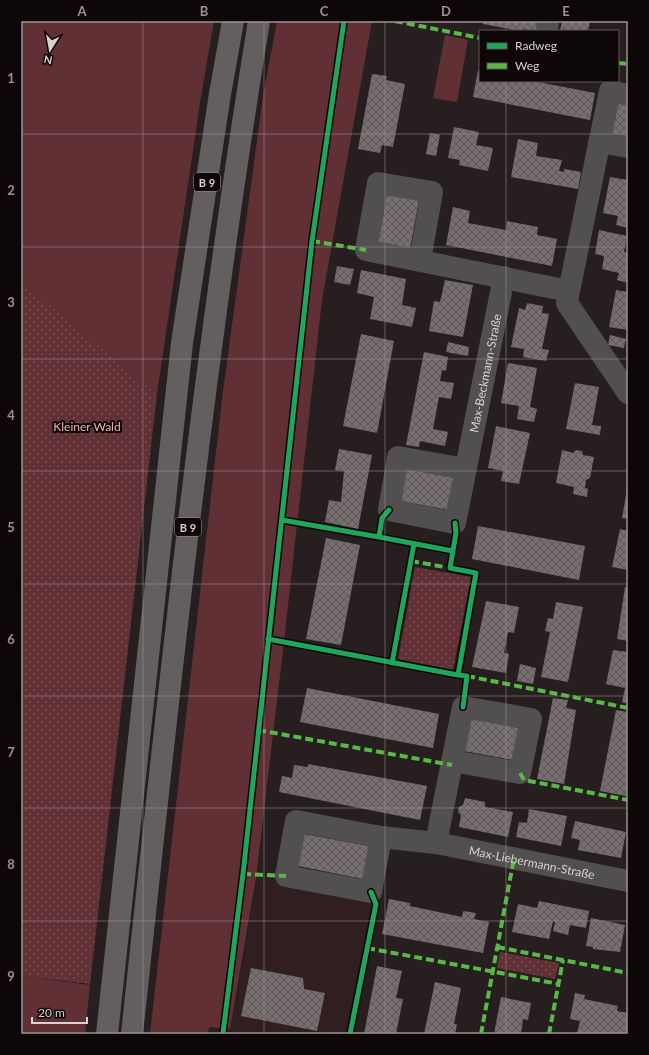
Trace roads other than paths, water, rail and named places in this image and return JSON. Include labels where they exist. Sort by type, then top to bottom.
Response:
[{"type":"highway","name":"B 9","points":[[107,1034],[182,343],[233,21]]},
{"type":"highway","name":"B 9","points":[[132,1034],[175,636],[210,348],[259,21]]},
{"type":"street","points":[[628,95],[610,91],[567,303],[628,394]]},
{"type":"street","points":[[599,142],[628,147]]},
{"type":"street","points":[[420,260],[569,291]]},
{"type":"street","name":"Max-Beckmann-Straße","points":[[465,470],[504,277]]},
{"type":"street","points":[[436,843],[453,761]]},
{"type":"street","name":"Max-Liebermann-Straße","points":[[381,837],[371,892],[286,876],[296,821],[381,837],[436,843],[628,881]]},
{"type":"park label","name":"Kleiner Wald","points":[[87,426]]}]
